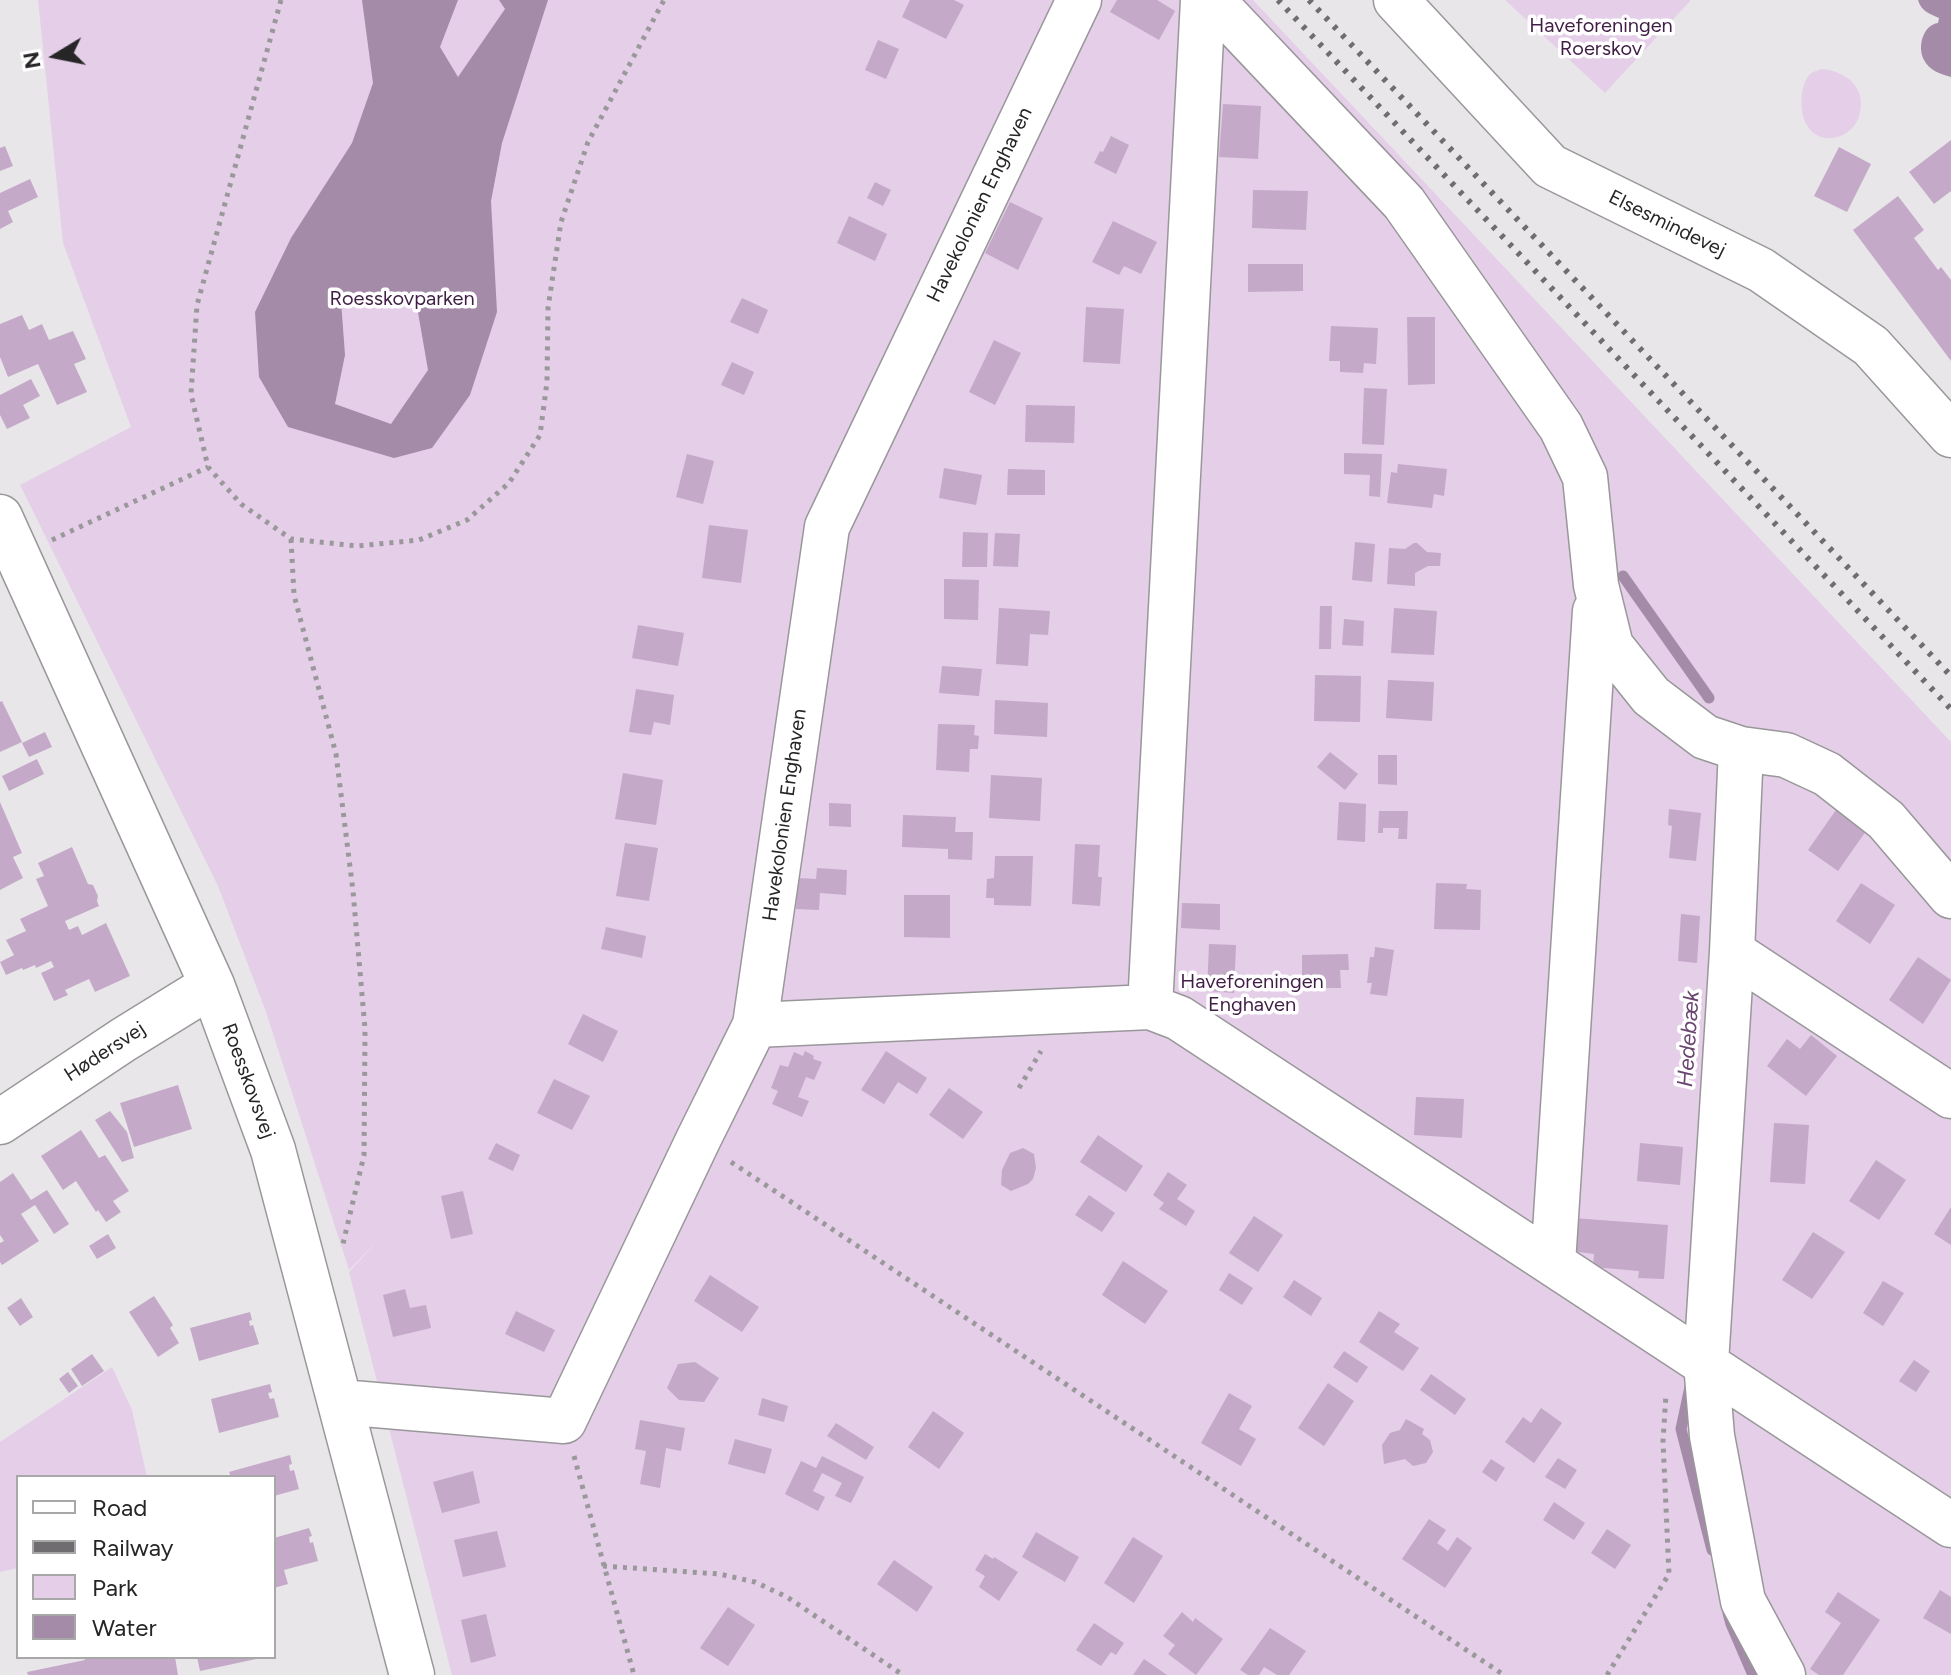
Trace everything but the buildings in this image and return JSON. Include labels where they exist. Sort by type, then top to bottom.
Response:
[{"type":"street","name":"Havekolonien Enghaven","points":[[564,1421],[755,1025],[827,527],[1079,0]]},
{"type":"street","points":[[1150,1007],[1203,0]]},
{"type":"street","points":[[1212,0],[1404,203],[1561,427],[1585,477],[1596,585],[1611,646],[1651,696],[1705,737],[1741,749],[1786,755],[1827,774],[1886,820],[1951,896]]},
{"type":"street","name":"Elsesmindevej","points":[[1396,0],[1550,166],[1761,270],[1871,346],[1951,435]]},
{"type":"street","name":"Roesskovsvej","points":[[0,517],[212,985],[273,1150],[340,1402],[407,1674]]},
{"type":"street","points":[[1553,1263],[1596,585]]},
{"type":"street","points":[[1741,749],[1732,952],[1706,1363],[1712,1436],[1743,1601],[1783,1675]]},
{"type":"street","points":[[1732,952],[1951,1096]]},
{"type":"street","name":"Hødersvej","points":[[0,1122],[212,985]]},
{"type":"street","points":[[755,1025],[1150,1007],[1179,1018],[1951,1525]]},
{"type":"street","points":[[340,1402],[564,1421]]},
{"type":"path","points":[[281,0],[197,305],[191,394],[208,467],[241,504],[291,539],[357,546],[419,540],[467,520],[509,483],[540,435],[547,382],[548,308],[561,222],[588,142],[664,0]]},
{"type":"path","points":[[19,556],[208,467]]},
{"type":"path","points":[[291,539],[294,595],[336,754],[353,891],[365,1029],[364,1155],[339,1257],[308,1281]]},
{"type":"path","points":[[698,1140],[1504,1675]]},
{"type":"path","points":[[1607,1675],[1669,1574],[1663,1441],[1670,1339]]},
{"type":"path","points":[[564,1421],[634,1675]]},
{"type":"path","points":[[603,1566],[719,1574],[755,1582],[787,1597],[903,1675]]},
{"type":"green space","name":"Haveforeningen Enghaven","points":[[38,0],[1253,0],[1951,742],[1951,1675],[452,1675],[349,1272],[379,1239],[349,1270],[266,1012],[218,886],[20,485],[131,427],[63,243]]},
{"type":"green space","name":"Haveforeningen Roerskov","points":[[1505,0],[1691,0],[1605,93]]},
{"type":"green space","points":[[1821,69],[1848,78],[1859,91],[1861,100],[1854,126],[1835,138],[1820,137],[1814,133],[1803,115],[1806,79]]},
{"type":"green space","points":[[112,1367],[132,1410],[147,1475],[16,1475],[16,1568],[0,1572],[0,1442]]},
{"type":"water","points":[[362,0],[458,0],[440,47],[458,77],[505,9],[499,0],[548,0],[502,143],[491,201],[497,312],[470,395],[432,448],[394,458],[288,427],[259,377],[255,312],[291,238],[352,143],[373,83]],"holes":[[[415,295],[428,370],[391,424],[335,404],[345,355],[341,301]]]},
{"type":"water","points":[[1918,0],[1951,0],[1951,77],[1932,69],[1924,60],[1921,49],[1923,37],[1928,28],[1938,23],[1939,18],[1924,9]]},
{"type":"waterway","name":"Hedebæk","points":[[1623,576],[1709,698]]},
{"type":"waterway","name":"Hedebæk","points":[[1690,1387],[1681,1429],[1712,1550]]},
{"type":"waterway","name":"Hedebæk","points":[[1728,1613],[1753,1675]]},
{"type":"railway","points":[[1278,0],[1951,709]]},
{"type":"railway","points":[[1309,0],[1951,676]]},
{"type":"park label","name":"Roesskovparken","points":[[402,299]]}]
